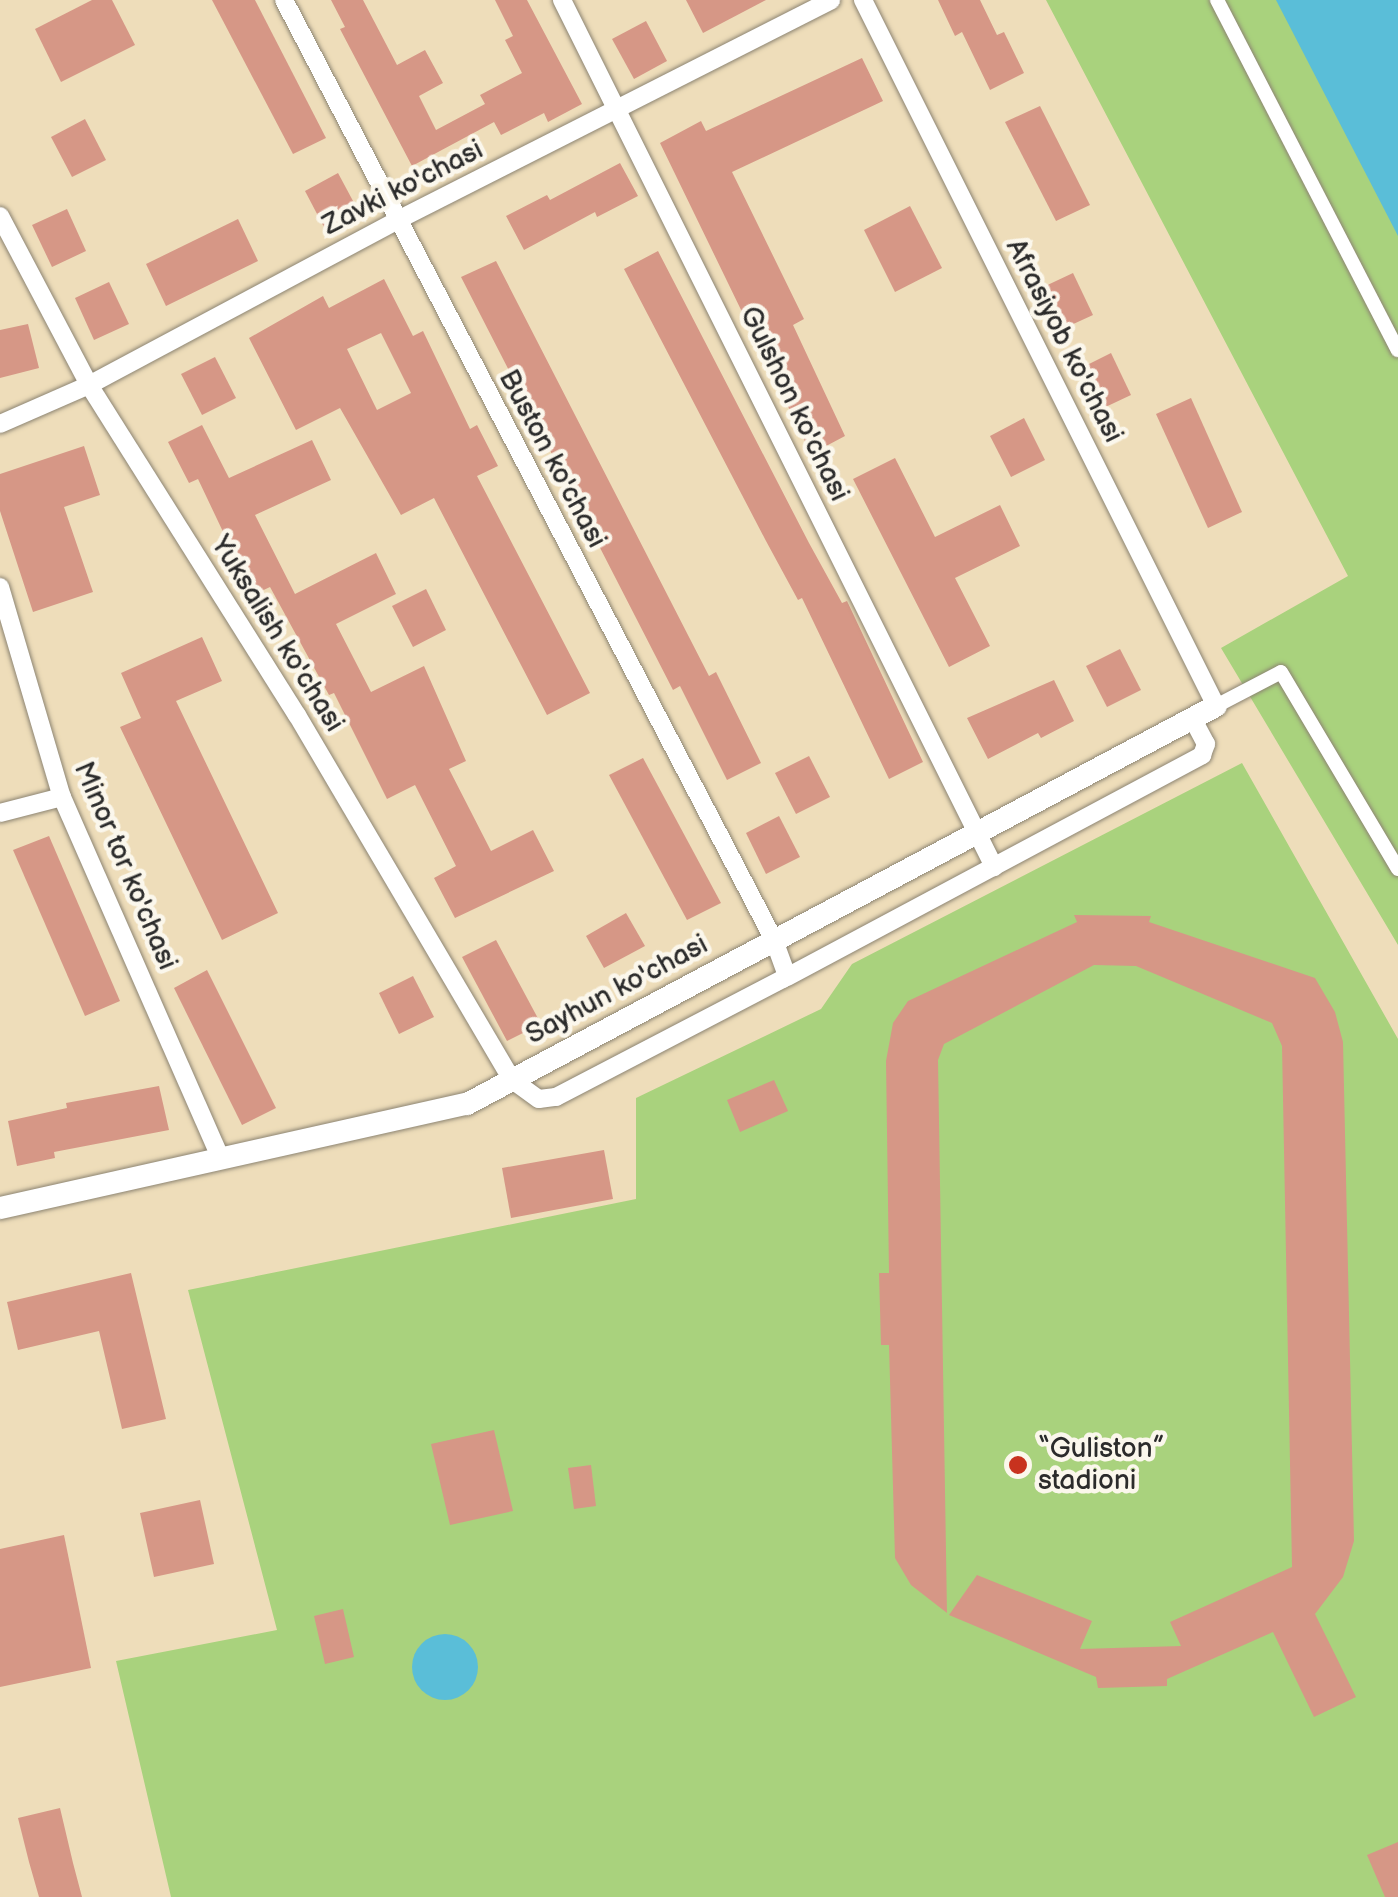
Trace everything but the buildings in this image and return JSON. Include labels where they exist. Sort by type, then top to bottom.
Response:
[{"type":"street","name":"Buston ko'chasi","points":[[284,0],[775,942],[787,977]]},
{"type":"street","name":"Gulshon ko'chasi","points":[[562,0],[994,868]]},
{"type":"street","name":"Zavki ko'chasi","points":[[0,424],[89,385],[396,221],[830,0]]},
{"type":"street","name":"Afrasiyob ko'chasi","points":[[864,0],[1216,706]]},
{"type":"street","points":[[1217,0],[1398,350]]},
{"type":"street","name":"Yuksalish ko'chasi","points":[[0,216],[89,385],[296,714],[511,1080]]},
{"type":"street","name":"Minor tor ko'chasi","points":[[0,587],[62,797],[221,1159]]},
{"type":"street","points":[[1216,706],[1281,672],[1398,869]]},
{"type":"street","name":"Sayhun ko'chasi","points":[[0,1208],[467,1104],[1216,706]]},
{"type":"street","points":[[511,1080],[540,1099],[556,1098],[994,868],[1202,755],[1206,744],[1192,718]]},
{"type":"street","points":[[0,813],[62,797]]},
{"type":"green space","points":[[1046,0],[1398,0],[1398,945],[1221,648],[1348,576]]},
{"type":"green space","name":"“Guliston” stadioni","points":[[1242,763],[1398,1039],[1398,1897],[171,1897],[116,1661],[277,1630],[188,1290],[636,1199],[636,1098],[821,1009],[852,964]]},
{"type":"water","points":[[1276,0],[1398,0],[1398,236]]},
{"type":"water","points":[[445,1634],[468,1644],[478,1667],[468,1690],[445,1700],[422,1690],[412,1667],[422,1644]]},
{"type":"place","name":"“Guliston” stadioni","points":[[1018,1465]]}]
